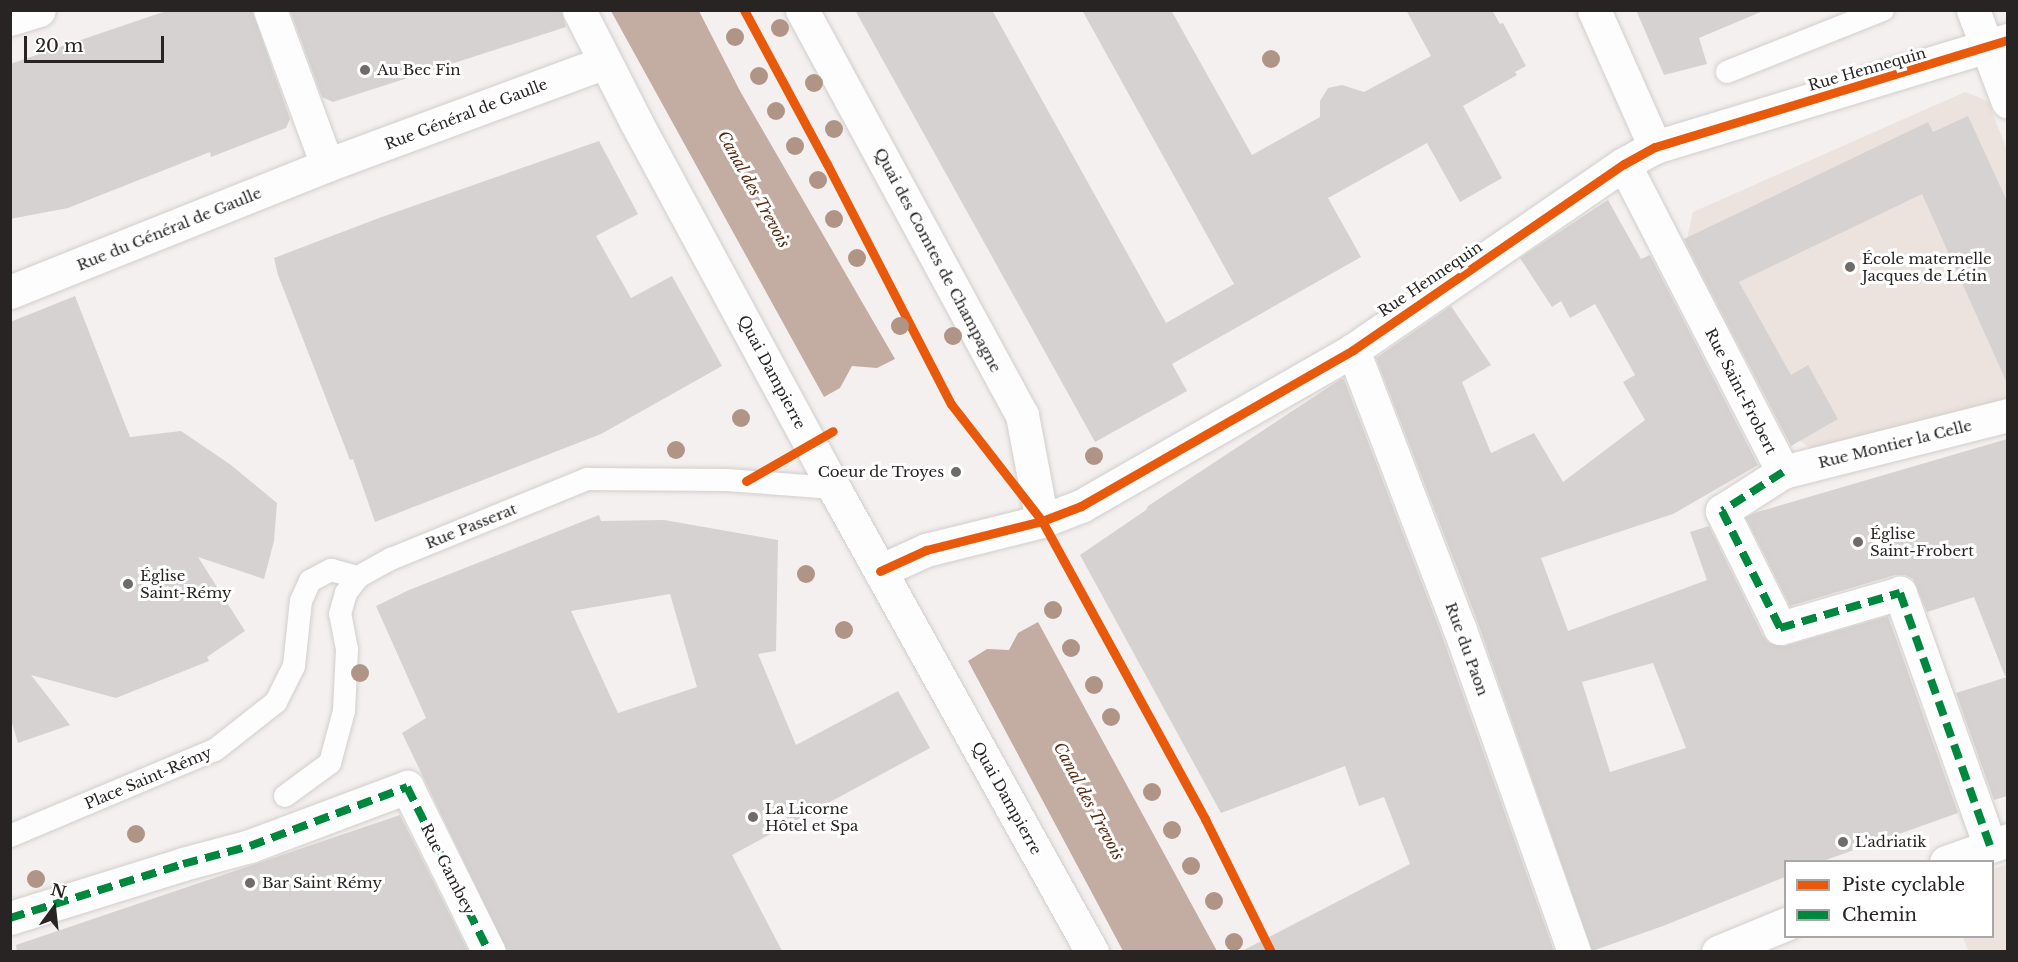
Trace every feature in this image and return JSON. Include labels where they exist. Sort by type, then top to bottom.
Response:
[{"type":"street","points":[[10,20],[39,10]]},
{"type":"street","points":[[270,10],[327,165]]},
{"type":"street","name":"Quai Dampierre","points":[[579,10],[834,488],[1092,951]]},
{"type":"street","name":"Quai des Comtes de Champagne","points":[[802,10],[1022,415],[1042,521]]},
{"type":"street","points":[[1594,10],[1654,147]]},
{"type":"street","points":[[1973,10],[1997,44],[2007,102]]},
{"type":"street","name":"Rue Hennequin","points":[[880,571],[926,550],[1042,521],[1081,506],[1353,350],[1624,164],[1654,147],[1997,44]]},
{"type":"street","name":"Rue Général de Gaulle","points":[[327,165],[605,62]]},
{"type":"street","name":"Rue Saint-Frobert","points":[[1624,164],[1783,472],[1722,511],[1780,628],[1900,593],[1999,843]]},
{"type":"street","name":"Rue du Général de Gaulle","points":[[10,292],[327,165]]},
{"type":"street","name":"Rue du Paon","points":[[1353,350],[1459,627],[1574,951]]},
{"type":"street","name":"Rue Montier la Celle","points":[[1783,472],[2007,415]]},
{"type":"street","name":"Rue Gambey","points":[[10,918],[183,864],[250,846],[407,787],[489,951]]},
{"type":"street","points":[[1949,860],[1999,843]]},
{"type":"street","points":[[1718,951],[1784,924]]},
{"type":"lane","points":[[1727,72],[1883,10]]},
{"type":"lane","name":"Rue Passerat","points":[[358,576],[391,560],[586,479],[727,480],[834,488]]},
{"type":"lane","name":"Place Saint-Rémy","points":[[10,836],[215,750],[276,702],[294,666],[301,601],[310,581],[332,570],[358,576]]},
{"type":"lane","points":[[285,796],[330,763],[344,711],[347,649],[340,614],[346,593],[358,576]]},
{"type":"shaded area","name":"École maternelle Jacques de Létin","points":[[1965,92],[1988,101],[2007,150],[2007,398],[1819,453],[1800,441],[1770,387],[1763,390],[1684,252],[1693,212]]},
{"type":"shaded area","points":[[2007,864],[2007,951],[1968,951],[1963,938],[1994,938],[1994,869]]},
{"type":"water","name":"Canal des Trevois","points":[[611,11],[699,11],[740,91],[895,359],[877,368],[852,366],[840,388],[824,397]]},
{"type":"water","name":"Canal des Trevois","points":[[1038,622],[1217,951],[1123,951],[968,661],[987,649],[1009,650],[1018,633]]},
{"type":"building","points":[[169,10],[252,10],[290,119],[286,128],[211,157],[210,152],[68,208],[10,219],[10,64]]},
{"type":"building","points":[[290,10],[561,10],[566,27],[333,102],[322,97]]},
{"type":"building","points":[[855,10],[992,10],[1166,323],[1234,284],[1082,10],[1171,10],[1252,155],[1320,117],[1320,101],[1328,88],[1342,85],[1364,92],[1431,56],[1406,10],[1492,10],[1500,24],[1503,23],[1526,66],[1515,72],[1517,75],[1463,106],[1502,178],[1460,202],[1427,143],[1328,198],[1361,257],[1172,364],[1187,391],[1095,442]]},
{"type":"building","points":[[1636,10],[1763,11],[1699,38],[1707,64],[1664,75]]},
{"type":"building","points":[[1968,116],[2007,201],[2007,383],[1922,194],[1739,282],[1791,375],[1808,365],[1838,419],[1791,446],[1684,239],[1928,122],[1933,132]]},
{"type":"building","points":[[599,141],[638,214],[596,236],[631,298],[672,276],[722,366],[601,434],[375,522],[353,459],[350,460],[278,275],[274,258],[379,218]]},
{"type":"building","points":[[1608,200],[1641,259],[1650,255],[1758,465],[1673,514],[1541,558],[1568,631],[1707,580],[1690,532],[1709,526],[1763,636],[1769,643],[1785,646],[1888,616],[1958,813],[1826,860],[1784,860],[1784,877],[1663,926],[1592,951],[1477,620],[1376,358],[1451,306],[1491,365],[1462,382],[1491,453],[1534,433],[1563,482],[1645,420],[1623,382],[1635,375],[1595,304],[1570,318],[1561,301],[1552,307],[1520,258]],"holes":[[[1653,663],[1686,748],[1610,772],[1582,682]]]},
{"type":"building","name":"Église Saint-Rémy","points":[[75,296],[130,437],[181,431],[231,465],[277,503],[274,541],[264,579],[198,557],[245,631],[207,657],[209,661],[116,698],[31,675],[70,725],[18,743],[10,716],[10,322]]},
{"type":"building","points":[[1344,379],[1441,633],[1554,951],[1242,951],[1410,864],[1384,797],[1359,806],[1345,766],[1221,813],[1080,555],[1146,510],[1148,506]]},
{"type":"building","name":"Église Saint-Frobert","points":[[2007,439],[2007,676],[2005,676],[1974,597],[1927,612],[1913,579],[1905,575],[1895,575],[1790,606],[1746,518],[1754,513]]},
{"type":"building","points":[[599,515],[601,521],[664,520],[778,540],[776,651],[758,654],[796,745],[898,691],[930,748],[732,855],[782,951],[507,951],[402,733],[426,718],[376,606],[409,590]],"holes":[[[670,594],[697,687],[618,713],[571,611]]]},
{"type":"building","points":[[2007,677],[2007,796],[1994,800],[1956,693]]},
{"type":"building","points":[[400,815],[468,951],[17,951],[16,945]]},
{"type":"marked path","points":[[1783,472],[1722,511],[1780,628],[1900,593],[1990,846]]},
{"type":"marked path","points":[[10,918],[183,864],[250,846],[407,787],[489,952]]},
{"type":"cycle path","points":[[744,10],[827,164],[951,404],[1042,521],[1205,819],[1271,952]]},
{"type":"cycle path","points":[[880,571],[926,550],[1042,521],[1081,506],[1353,350],[1624,164],[1655,147],[2008,40]]},
{"type":"cycle path","points":[[746,481],[833,431]]},
{"type":"place","name":"Au Bec Fin","points":[[365,70]]},
{"type":"place","name":"École maternelle Jacques de Létin","points":[[1850,267]]},
{"type":"place","name":"Coeur de Troyes","points":[[956,472]]},
{"type":"place","name":"Église Saint-Frobert","points":[[1858,542]]},
{"type":"place","name":"Église Saint-Rémy","points":[[128,584]]},
{"type":"place","name":"La Licorne Hôtel et Spa","points":[[753,817]]},
{"type":"place","name":"L'adriatik","points":[[1843,842]]},
{"type":"place","name":"Bar Saint Rémy","points":[[250,883]]}]
